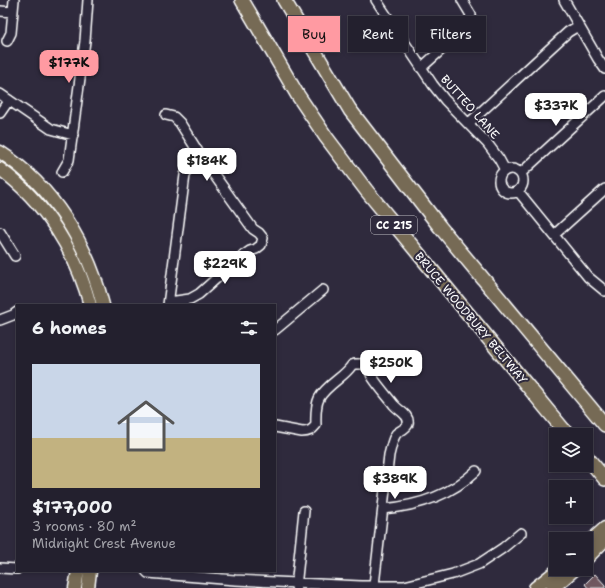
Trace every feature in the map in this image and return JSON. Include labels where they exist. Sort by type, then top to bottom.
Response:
[{"type":"highway","name":"BRUCE WOODBURY BELTWAY","points":[[242,0],[297,94],[326,137],[362,184],[562,428]]},
{"type":"highway","name":"CC 215","points":[[284,0],[350,110],[440,227],[605,425]]},
{"type":"highway","points":[[593,464],[605,479]]},
{"type":"main road","points":[[0,152],[17,164],[36,182],[66,219],[90,264],[103,304]]},
{"type":"main road","points":[[0,169],[15,181],[35,201],[61,237],[77,266],[90,304]]},
{"type":"main road","points":[[593,539],[605,528]]},
{"type":"main road","points":[[593,552],[605,540]]},
{"type":"main road","points":[[76,588],[78,572]]},
{"type":"main road","points":[[88,588],[90,572]]},
{"type":"main road","points":[[535,588],[550,576]]},
{"type":"main road","points":[[553,588],[567,576]]},
{"type":"street","points":[[7,41],[11,33],[14,0]]},
{"type":"street","points":[[62,172],[69,160],[73,134],[85,41],[88,0]]},
{"type":"street","name":"BUTTEO LANE","points":[[376,0],[440,94],[469,123],[493,151],[505,170]]},
{"type":"street","points":[[421,68],[468,26],[471,15],[462,0]]},
{"type":"street","points":[[564,0],[578,26],[605,69]]},
{"type":"street","points":[[0,11],[13,12]]},
{"type":"street","points":[[469,123],[568,32],[578,26]]},
{"type":"street","points":[[0,95],[50,129],[73,134]]},
{"type":"street","points":[[521,174],[605,96]]},
{"type":"street","points":[[0,113],[9,100]]},
{"type":"street","points":[[166,115],[174,117],[180,123],[202,158],[253,229],[263,238],[261,245],[236,261],[198,294],[190,299],[168,304],[185,175],[189,166],[202,158]]},
{"type":"street","points":[[514,169],[521,174],[523,183],[518,191],[509,193],[501,188],[499,178],[505,170],[514,169]]},
{"type":"street","points":[[554,235],[605,189]]},
{"type":"street","points":[[518,191],[588,277],[601,288],[605,279]]},
{"type":"street","points":[[1,234],[15,256]]},
{"type":"street","points":[[276,329],[323,290]]},
{"type":"street","points":[[0,320],[16,313]]},
{"type":"street","points":[[276,427],[302,432],[312,430],[316,425],[316,404],[319,396],[352,365],[358,364],[365,364],[368,367],[373,378],[396,407],[405,414],[408,424],[395,436],[391,446],[374,586]]},
{"type":"street","points":[[383,509],[412,505],[446,492],[458,486],[476,471]]},
{"type":"street","points":[[296,585],[304,511]]},
{"type":"street","points":[[147,572],[219,575],[296,585],[404,586],[453,574],[479,564],[503,548],[521,533]]},
{"type":"street","points":[[0,568],[16,570]]},
{"type":"building","points":[[595,574],[605,585],[605,588],[588,588],[585,584]]}]
